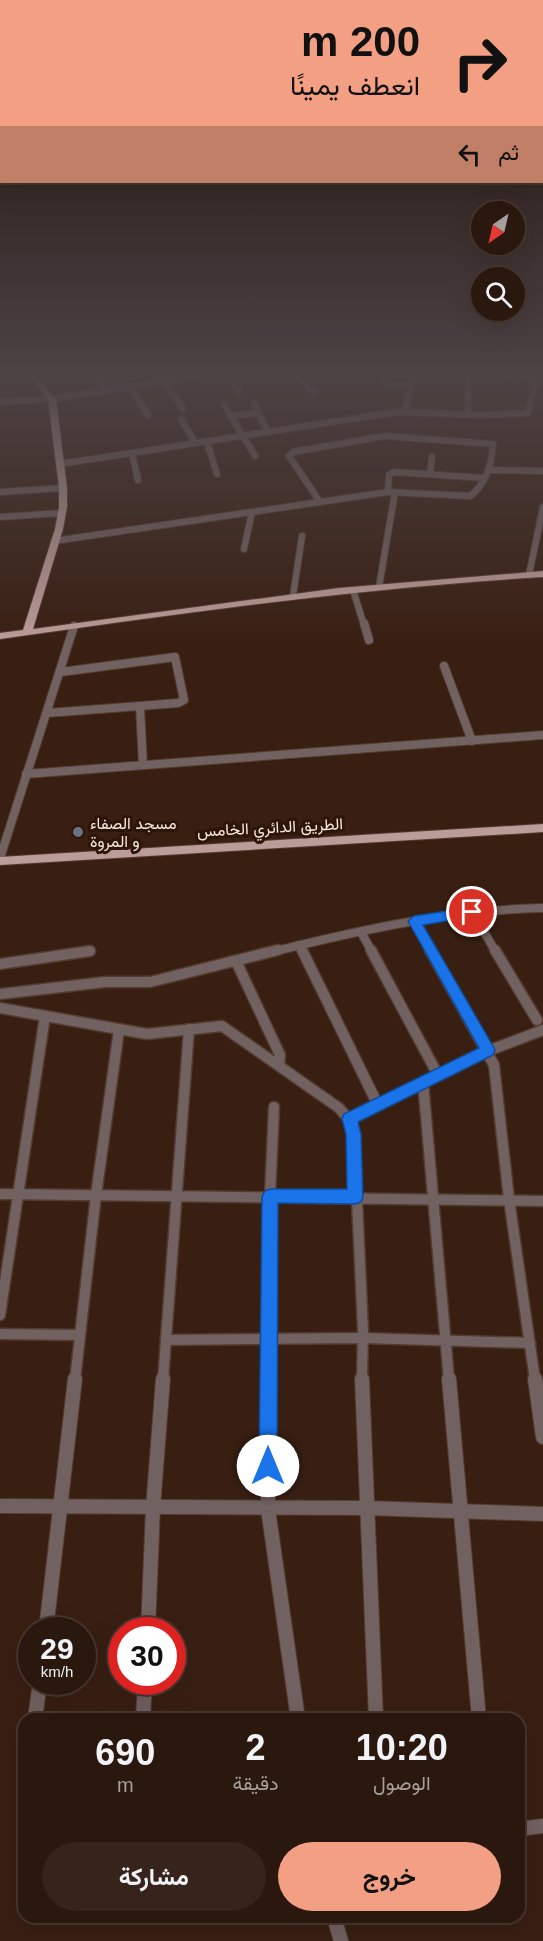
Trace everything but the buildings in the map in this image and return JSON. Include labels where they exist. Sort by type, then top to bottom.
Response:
[{"type":"main road","points":[[27,633],[62,513],[63,488],[60,466]]},
{"type":"main road","points":[[0,636],[292,596],[543,574]]},
{"type":"main road","name":"الطريق الدائري الخامس","points":[[0,855],[537,826]]},
{"type":"main road","name":"الطريق الدائري الخامس","points":[[0,861],[537,826]]},
{"type":"street","points":[[135,466],[138,480]]},
{"type":"street","points":[[214,466],[217,474]]},
{"type":"street","points":[[296,466],[320,502]]},
{"type":"street","points":[[430,474],[431,466]]},
{"type":"street","points":[[54,541],[391,492],[470,496],[475,494],[489,466]]},
{"type":"street","points":[[488,470],[543,471]]},
{"type":"street","points":[[379,587],[391,492],[390,476],[393,473],[484,478]]},
{"type":"street","points":[[0,492],[63,488]]},
{"type":"street","points":[[529,575],[543,507]]},
{"type":"street","points":[[244,549],[252,512]]},
{"type":"street","points":[[0,517],[62,513]]},
{"type":"street","points":[[292,596],[302,536]]},
{"type":"street","points":[[353,590],[369,640]]},
{"type":"street","points":[[0,855],[74,626]]},
{"type":"street","points":[[47,713],[182,703],[184,700],[175,657],[61,672]]},
{"type":"street","points":[[444,666],[472,741]]},
{"type":"street","points":[[140,706],[143,765]]},
{"type":"street","points":[[26,774],[543,735]]},
{"type":"street","points":[[0,994],[105,982],[150,982],[299,945],[414,921],[472,912],[543,908]]},
{"type":"street","points":[[472,912],[537,1020]]},
{"type":"street","points":[[414,921],[488,1050],[496,1070],[509,1199],[543,1437]]},
{"type":"street","points":[[361,932],[438,1075]]},
{"type":"street","points":[[299,945],[378,1105]]},
{"type":"street","points":[[0,964],[90,951]]},
{"type":"street","points":[[236,960],[280,1055],[279,1065]]},
{"type":"street","points":[[0,1008],[147,1034],[215,1025],[226,1027],[339,1108],[349,1119],[354,1134],[363,1338],[361,1398],[376,1713]]},
{"type":"street","points":[[0,1315],[45,1016]]},
{"type":"street","points":[[149,1617],[153,1508],[189,1029]]},
{"type":"street","points":[[349,1119],[488,1050],[543,1029]]},
{"type":"street","points":[[48,1617],[96,1195],[119,1030]]},
{"type":"street","points":[[423,1082],[479,1713]]},
{"type":"street","points":[[274,1107],[270,1196],[268,1509],[296,1713]]},
{"type":"street","points":[[0,1194],[543,1201]]},
{"type":"street","points":[[0,1334],[80,1335]]},
{"type":"street","points":[[166,1340],[363,1338],[530,1343]]},
{"type":"street","points":[[0,1506],[367,1508],[543,1514]]},
{"type":"street","points":[[36,1713],[38,1695]]},
{"type":"street","points":[[143,1713],[144,1695]]},
{"type":"street","points":[[525,1828],[543,1826]]},
{"type":"street","points":[[336,1923],[341,1941]]},
{"type":"place","name":"مسجد الصفاء و المروة","points":[[78,832]]},
{"type":"route","points":[[268,1466],[270,1196],[355,1197],[354,1134],[349,1119],[488,1050],[414,921],[472,912]]}]
